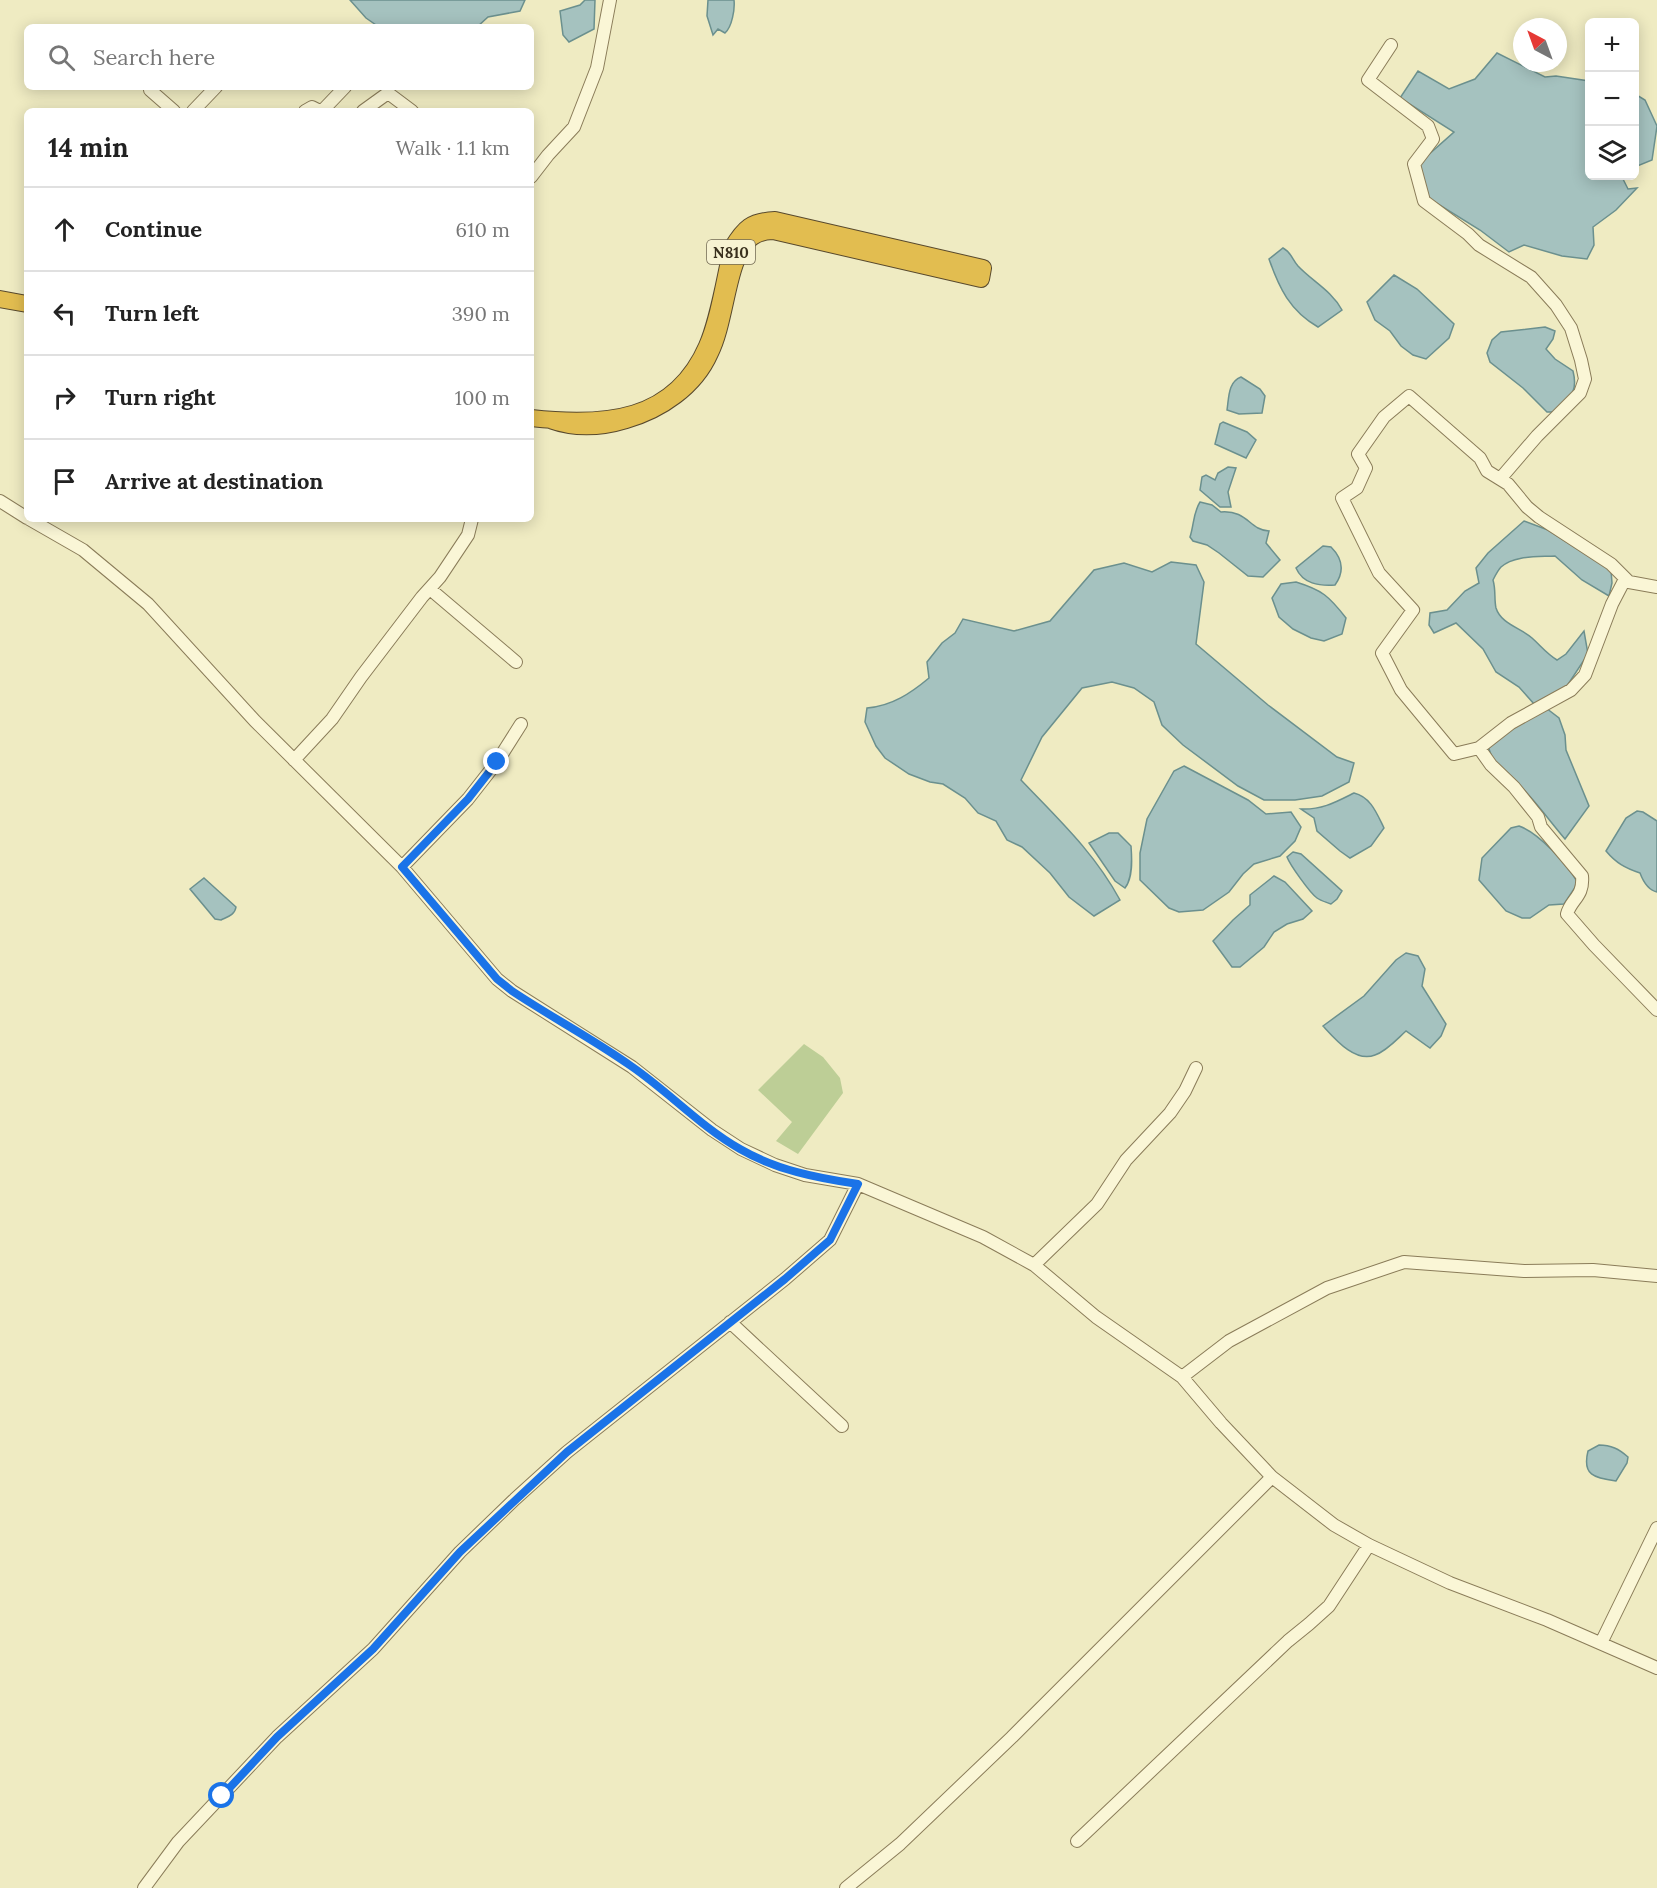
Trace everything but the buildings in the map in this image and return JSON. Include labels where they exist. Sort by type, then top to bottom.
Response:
[{"type":"highway","name":"N810","points":[[534,418],[583,426],[615,423],[652,411],[670,400],[701,369],[713,347],[723,317],[736,261],[743,246],[757,234],[773,231],[981,279],[983,267],[775,220],[760,220],[740,235],[732,248],[708,344],[690,378]]},
{"type":"highway","points":[[0,299],[24,303]]},
{"type":"street","points":[[534,173],[574,127],[597,69],[610,0]]},
{"type":"street","points":[[1391,45],[1368,80],[1428,126],[1433,139],[1414,164],[1424,201],[1479,245],[1531,277],[1556,305],[1571,328],[1581,360],[1585,379],[1580,393],[1537,436],[1500,479]]},
{"type":"street","points":[[150,90],[171,108]]},
{"type":"street","points":[[196,108],[213,90]]},
{"type":"street","points":[[324,108],[342,90]]},
{"type":"street","points":[[367,108],[388,93],[408,108]]},
{"type":"street","points":[[1625,579],[1612,604],[1585,675],[1571,690],[1511,723],[1479,748],[1454,754],[1401,690],[1382,653],[1413,610],[1379,573],[1342,498],[1357,488],[1366,468],[1358,454],[1384,417],[1408,396],[1480,458],[1487,471],[1508,484],[1527,507],[1539,517],[1611,564],[1629,582],[1657,587]]},
{"type":"street","points":[[0,501],[24,516]]},
{"type":"street","points":[[34,522],[83,550],[148,604],[255,721],[402,867],[497,979],[512,991],[632,1067],[712,1130],[741,1149],[775,1165],[805,1175],[858,1184],[983,1236],[1034,1265],[1096,1317],[1182,1377],[1272,1477],[1334,1525],[1369,1545],[1450,1584],[1601,1642],[1657,1668]]},
{"type":"street","points":[[294,760],[332,718],[361,677],[440,577],[468,535],[471,522]]},
{"type":"street","points":[[430,589],[516,662]]},
{"type":"street","points":[[402,867],[468,799],[497,762],[521,724]]},
{"type":"street","points":[[1479,748],[1491,765],[1514,787],[1538,817],[1541,827],[1582,876],[1582,885],[1576,901],[1567,914],[1657,1010]]},
{"type":"street","points":[[1034,1265],[1097,1204],[1126,1160],[1170,1113],[1185,1091],[1196,1068]]},
{"type":"street","points":[[144,1888],[178,1842],[277,1737],[373,1649],[468,1545],[567,1452],[785,1279],[830,1240],[858,1184]]},
{"type":"street","points":[[1182,1377],[1229,1341],[1327,1288],[1404,1262],[1524,1271],[1593,1270],[1657,1276]]},
{"type":"street","points":[[730,1322],[842,1426]]},
{"type":"street","points":[[846,1888],[900,1844],[1012,1737],[1272,1477]]},
{"type":"street","points":[[1601,1642],[1657,1528]]},
{"type":"street","points":[[1077,1841],[1288,1641],[1329,1606],[1369,1545]]},
{"type":"green space","points":[[804,1044],[823,1057],[840,1078],[843,1093],[798,1154],[776,1141],[792,1122],[758,1090]]},
{"type":"water","points":[[350,0],[525,0],[520,11],[488,17],[480,24],[375,24]]},
{"type":"water","points":[[585,0],[595,0],[594,29],[569,42],[563,35],[560,11],[580,5]]},
{"type":"water","points":[[708,0],[734,0],[730,27],[725,33],[718,29],[713,35],[707,16]]},
{"type":"water","points":[[1497,53],[1513,61],[1513,72],[1535,72],[1545,77],[1556,76],[1585,80],[1585,180],[1624,180],[1628,189],[1637,188],[1616,210],[1593,227],[1594,245],[1587,259],[1562,256],[1524,245],[1509,252],[1480,230],[1425,196],[1418,164],[1454,132],[1400,98],[1418,71],[1449,89],[1475,79]]},
{"type":"water","points":[[1639,96],[1645,100],[1657,126],[1652,160],[1639,165]]},
{"type":"water","points":[[1283,248],[1298,266],[1333,297],[1342,310],[1318,327],[1308,321],[1293,306],[1277,280],[1269,259]]},
{"type":"water","points":[[1394,275],[1417,289],[1454,324],[1449,338],[1426,359],[1413,355],[1401,346],[1390,331],[1375,320],[1367,302]]},
{"type":"water","points":[[1545,327],[1555,331],[1546,349],[1555,359],[1573,371],[1575,384],[1567,402],[1558,412],[1547,412],[1523,388],[1490,362],[1487,353],[1492,340],[1501,332]]},
{"type":"water","points":[[1241,377],[1260,389],[1265,396],[1262,413],[1239,414],[1227,410],[1231,386]]},
{"type":"water","points":[[1223,422],[1247,432],[1256,440],[1246,458],[1215,444],[1220,424]]},
{"type":"water","points":[[1228,467],[1236,468],[1228,492],[1231,507],[1220,507],[1200,490],[1202,477],[1206,475],[1215,480],[1218,473]]},
{"type":"water","points":[[1200,502],[1212,505],[1221,512],[1237,514],[1262,530],[1269,531],[1266,543],[1280,560],[1263,577],[1248,576],[1207,545],[1193,541],[1190,537]]},
{"type":"water","points":[[1524,521],[1548,530],[1611,570],[1612,583],[1609,596],[1582,580],[1555,556],[1513,560],[1498,571],[1493,580],[1495,605],[1502,618],[1528,634],[1557,660],[1566,654],[1584,631],[1588,654],[1563,692],[1535,705],[1519,687],[1496,672],[1483,649],[1456,623],[1434,633],[1429,625],[1430,613],[1447,610],[1465,591],[1479,583],[1476,568],[1488,553]]},
{"type":"water","points":[[1323,546],[1331,547],[1340,561],[1340,575],[1335,585],[1307,581],[1296,568]]},
{"type":"water","points":[[1171,562],[1196,565],[1204,582],[1196,644],[1268,705],[1337,757],[1354,763],[1349,782],[1322,796],[1295,800],[1264,800],[1238,786],[1183,745],[1162,725],[1154,702],[1134,688],[1112,682],[1082,688],[1042,737],[1021,780],[1087,851],[1120,900],[1094,916],[1069,897],[1050,873],[1022,847],[1007,840],[996,821],[978,813],[965,798],[943,784],[909,774],[885,758],[876,746],[865,722],[867,708],[885,705],[901,698],[929,678],[927,662],[942,643],[955,633],[963,619],[1014,631],[1050,621],[1094,570],[1124,563],[1152,572]]},
{"type":"water","points":[[1296,582],[1319,591],[1335,604],[1346,618],[1342,634],[1324,641],[1311,638],[1293,629],[1279,617],[1272,598],[1281,584]]},
{"type":"water","points":[[1546,708],[1559,718],[1565,735],[1566,750],[1589,806],[1565,839],[1524,790],[1495,766],[1488,746],[1501,734]]},
{"type":"water","points":[[1184,766],[1248,800],[1266,814],[1291,812],[1301,827],[1295,841],[1280,856],[1254,864],[1229,892],[1203,910],[1179,912],[1169,908],[1140,880],[1140,853],[1147,819],[1174,771]]},
{"type":"water","points":[[1354,793],[1369,802],[1384,828],[1371,846],[1350,858],[1317,831],[1314,818],[1301,809],[1322,807]]},
{"type":"water","points":[[1637,811],[1657,821],[1657,892],[1648,887],[1640,873],[1621,865],[1606,851],[1626,818]]},
{"type":"water","points":[[1519,826],[1535,835],[1552,850],[1578,883],[1564,904],[1549,905],[1530,918],[1522,918],[1506,911],[1479,880],[1482,858],[1511,828]]},
{"type":"water","points":[[1109,833],[1118,833],[1131,846],[1131,874],[1125,888],[1115,881],[1089,843]]},
{"type":"water","points":[[1293,852],[1301,854],[1342,891],[1331,904],[1317,898],[1300,879],[1287,857]]},
{"type":"water","points":[[1274,876],[1285,882],[1312,911],[1303,919],[1287,924],[1274,932],[1264,947],[1240,967],[1232,967],[1213,941],[1250,905],[1250,895]]},
{"type":"water","points":[[204,878],[236,907],[234,912],[221,920],[215,919],[190,889]]},
{"type":"water","points":[[1406,953],[1418,956],[1425,969],[1422,986],[1446,1024],[1441,1036],[1430,1048],[1406,1031],[1388,1048],[1375,1055],[1368,1057],[1353,1053],[1339,1043],[1323,1026],[1364,996],[1396,960]]},
{"type":"water","points":[[1599,1445],[1615,1448],[1628,1457],[1616,1481],[1596,1477],[1588,1470],[1588,1451]]},
{"type":"route","points":[[222,1796],[277,1737],[373,1649],[460,1552],[515,1499],[567,1452],[785,1279],[830,1240],[858,1184],[805,1175],[775,1165],[741,1149],[712,1130],[632,1067],[528,1002],[497,979],[402,867],[468,799],[497,762]]}]
